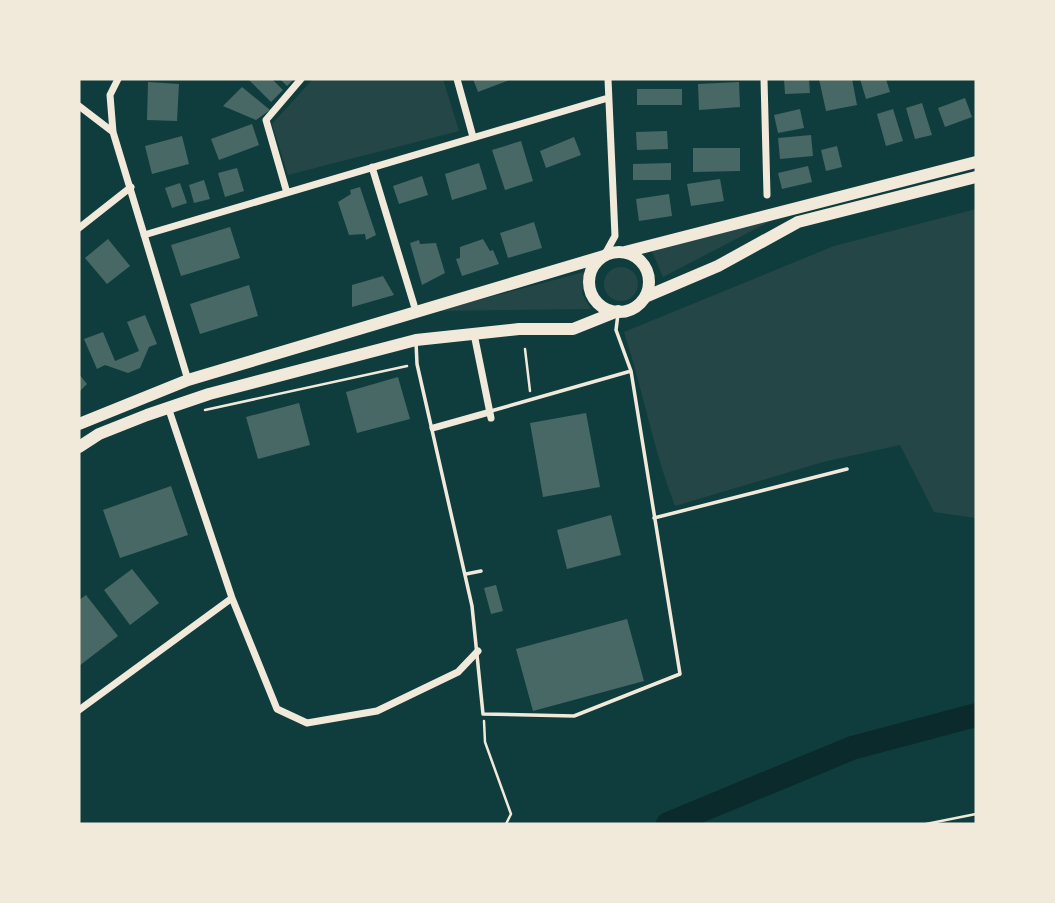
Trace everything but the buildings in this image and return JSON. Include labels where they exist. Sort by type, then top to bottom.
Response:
[{"type":"main road","points":[[79,424],[188,380],[604,256],[976,162]]},
{"type":"main road","points":[[79,447],[99,434],[416,340],[573,329],[633,308],[645,298],[718,266],[798,222],[976,177]]},
{"type":"main road","points":[[625,252],[642,261],[647,270],[649,289],[645,298]]},
{"type":"main road","points":[[604,256],[592,271],[590,289],[601,305],[618,312]]},
{"type":"street","points":[[118,79],[110,95],[113,132],[188,380]]},
{"type":"street","points":[[287,193],[266,120],[302,79]]},
{"type":"street","points":[[457,79],[473,137]]},
{"type":"street","points":[[608,79],[615,236],[625,252]]},
{"type":"street","points":[[764,79],[767,195]]},
{"type":"street","points":[[145,235],[608,98]]},
{"type":"street","points":[[79,106],[113,132]]},
{"type":"street","points":[[372,167],[414,304]]},
{"type":"street","points":[[79,228],[131,187]]},
{"type":"street","points":[[604,256],[615,236]]},
{"type":"street","points":[[433,428],[490,415],[475,351],[474,334]]},
{"type":"street","points":[[170,413],[232,598],[276,709],[307,723],[377,711],[458,672],[478,651]]},
{"type":"street","points":[[79,710],[232,598]]},
{"type":"lane","points":[[416,340],[417,364],[466,574],[478,651],[483,714],[574,716],[680,674],[631,371],[616,330],[618,312]]},
{"type":"lane","points":[[490,415],[531,399],[631,371]]},
{"type":"lane","points":[[654,518],[847,469]]},
{"type":"lane","points":[[466,574],[481,571]]},
{"type":"path","points":[[525,349],[531,399]]},
{"type":"path","points":[[170,413],[417,364]]},
{"type":"path","points":[[483,714],[485,742],[510,814],[506,824]]},
{"type":"path","points":[[926,824],[976,814]]},
{"type":"shaded area","points":[[313,79],[443,79],[459,131],[288,175],[272,124]]},
{"type":"shaded area","points":[[976,209],[976,518],[934,512],[900,445],[823,462],[675,506],[660,463],[624,332],[834,246]]},
{"type":"shaded area","points":[[786,213],[663,277],[651,249]]},
{"type":"shaded area","points":[[621,267],[633,272],[638,284],[633,296],[621,301],[609,296],[604,284],[609,272]]},
{"type":"shaded area","points":[[584,272],[582,294],[591,309],[437,311]]},
{"type":"waterway","points":[[668,824],[852,748],[976,715]]}]
